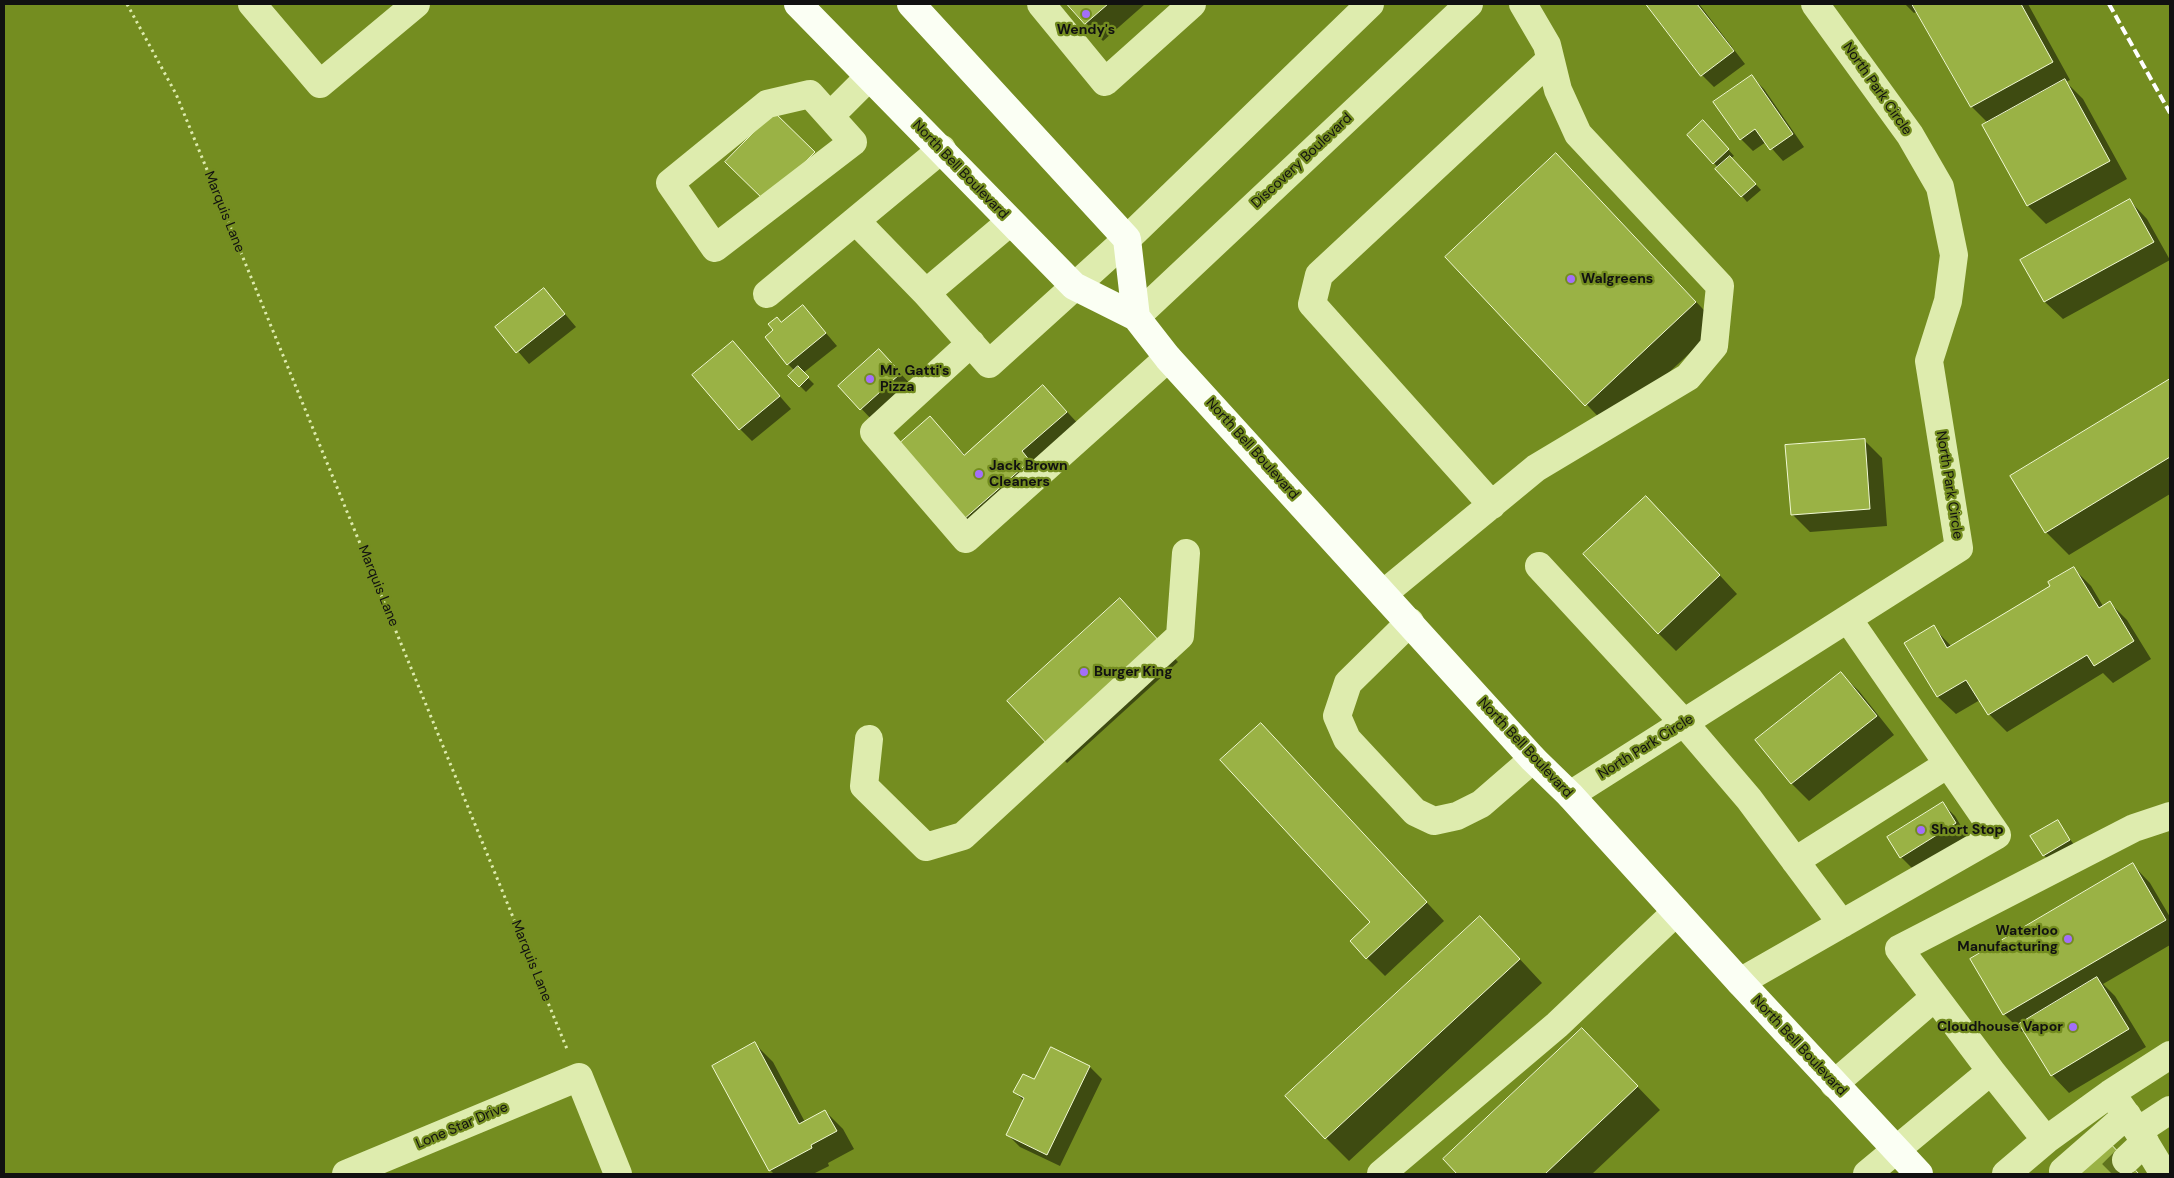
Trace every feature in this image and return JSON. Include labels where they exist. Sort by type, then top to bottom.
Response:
[{"type":"main road","name":"North Bell Boulevard","points":[[798,4],[1074,286],[1136,318],[1168,358],[1533,759],[1570,795],[1740,982],[1919,1174]]},
{"type":"main road","points":[[911,4],[1127,239],[1136,318]]},
{"type":"street","points":[[260,7],[320,84],[416,4]]},
{"type":"street","points":[[1041,4],[1105,82],[1192,4]]},
{"type":"street","points":[[856,221],[926,293],[989,364],[1127,239],[1370,4]]},
{"type":"street","name":"Discovery Boulevard","points":[[1136,318],[1469,4]]},
{"type":"street","points":[[1383,594],[1536,468],[1688,377],[1714,346],[1720,286],[1578,134],[1558,90],[1549,61],[1547,45],[1523,4]]},
{"type":"street","name":"North Park Circle","points":[[1570,795],[1685,724],[1959,548],[1929,361],[1948,301],[1954,255],[1940,187],[1910,135],[1815,4]]},
{"type":"street","points":[[1492,505],[1312,304],[1319,275],[1549,61]]},
{"type":"street","points":[[830,116],[869,77]]},
{"type":"street","points":[[810,94],[830,116],[853,142],[715,248],[670,183],[767,104],[810,94]]},
{"type":"street","points":[[767,294],[942,149]]},
{"type":"street","points":[[926,293],[1010,222]]},
{"type":"street","points":[[971,343],[874,432],[966,539],[1168,358]]},
{"type":"street","points":[[869,739],[864,786],[926,847],[963,836],[1180,636],[1186,553]]},
{"type":"street","points":[[1539,566],[1685,724],[1749,798],[1842,924]]},
{"type":"street","points":[[1740,982],[1997,835],[1848,619]]},
{"type":"street","points":[[1410,622],[1348,683],[1337,716],[1347,739],[1415,812],[1434,821],[1457,816],[1481,804],[1533,759]]},
{"type":"street","points":[[1795,861],[1948,764]]},
{"type":"street","points":[[2046,1140],[1991,1071],[1899,949],[2134,828],[2170,816]]},
{"type":"street","points":[[1381,1174],[1558,1024],[1676,912]]},
{"type":"street","points":[[1834,1084],[1935,997]]},
{"type":"street","points":[[2006,1174],[2046,1140],[2111,1093],[2170,1055]]},
{"type":"street","points":[[1867,1174],[1991,1071]]},
{"type":"street","name":"Lone Star Drive","points":[[346,1174],[579,1077]]},
{"type":"street","points":[[579,1077],[618,1174]]},
{"type":"street","points":[[2111,1093],[2137,1129],[2164,1174]]},
{"type":"street","points":[[2065,1174],[2063,1171],[2170,1110]]},
{"type":"street","points":[[2126,1160],[2137,1129]]},
{"type":"path","name":"Marquis Lane","points":[[127,4],[176,94],[579,1077]]},
{"type":"building","name":"Wendy's","points":[[1067,4],[1108,4],[1085,24]]},
{"type":"building","points":[[1646,4],[1697,4],[1734,51],[1701,76]]},
{"type":"building","points":[[1912,4],[2021,4],[2053,62],[1971,107]]},
{"type":"building","points":[[1752,75],[1793,134],[1770,150],[1755,129],[1740,140],[1713,102]]},
{"type":"building","points":[[2065,79],[2110,161],[2027,206],[1982,125]]},
{"type":"building","points":[[774,112],[815,152],[766,202],[725,162]]},
{"type":"building","points":[[1703,120],[1729,149],[1713,164],[1687,135]]},
{"type":"building","name":"Walgreens","points":[[1556,153],[1696,302],[1585,406],[1445,257]]},
{"type":"building","points":[[1730,156],[1756,184],[1741,197],[1715,169]]},
{"type":"building","points":[[2130,199],[2154,242],[2044,302],[2020,260]]},
{"type":"building","points":[[544,288],[565,314],[516,353],[495,327]]},
{"type":"building","points":[[803,305],[826,333],[787,365],[765,337],[773,330],[768,324],[777,317],[781,322]]},
{"type":"building","points":[[733,341],[780,396],[739,430],[692,375]]},
{"type":"building","name":"Mr. Gatti's Pizza","points":[[879,349],[901,373],[860,410],[838,386]]},
{"type":"building","points":[[798,366],[809,377],[799,387],[788,376]]},
{"type":"building","points":[[2170,379],[2170,457],[2045,533],[2010,476]]},
{"type":"building","points":[[1043,385],[1067,412],[1022,451],[1030,461],[963,520],[896,446],[930,416],[964,455]]},
{"type":"building","points":[[1865,439],[1870,509],[1791,515],[1785,445]]},
{"type":"building","points":[[1646,496],[1720,575],[1658,634],[1583,554]]},
{"type":"building","points":[[2074,567],[2099,608],[2110,601],[2134,641],[2094,666],[2087,655],[1988,715],[1966,680],[1937,697],[1904,643],[1934,625],[1947,648],[2050,586],[2048,582]]},
{"type":"building","name":"Burger King","points":[[1120,598],[1161,643],[1049,746],[1007,701]]},
{"type":"building","points":[[1841,672],[1877,716],[1791,784],[1755,740]]},
{"type":"building","points":[[1261,723],[1427,902],[1366,959],[1350,941],[1370,922],[1220,760]]},
{"type":"building","name":"Short Stop","points":[[1943,802],[1956,823],[1900,858],[1887,837]]},
{"type":"building","points":[[2058,820],[2070,840],[2043,856],[2030,836]]},
{"type":"building","name":"Waterloo Manufacturing","points":[[2133,863],[2166,920],[2003,1015],[1970,959]]},
{"type":"building","points":[[1480,916],[1520,959],[1325,1139],[1285,1096]]},
{"type":"building","points":[[2097,977],[2129,1029],[2051,1076],[2019,1024]]},
{"type":"building","points":[[1582,1028],[1638,1086],[1545,1174],[1457,1174],[1443,1159]]},
{"type":"building","points":[[755,1042],[799,1124],[825,1110],[837,1131],[811,1145],[812,1148],[769,1171],[712,1066]]},
{"type":"building","points":[[1051,1047],[1090,1066],[1047,1155],[1006,1135],[1024,1098],[1013,1092],[1023,1074],[1034,1079]]},
{"type":"building","points":[[2107,1140],[2139,1174],[2077,1174]]},
{"type":"tunnel","points":[[2112,1174],[2126,1160]]},
{"type":"railway","points":[[2109,4],[2170,113]]},
{"type":"place","name":"Wendy's","points":[[1086,14]]},
{"type":"place","name":"Walgreens","points":[[1571,279]]},
{"type":"place","name":"Mr. Gatti's Pizza","points":[[870,379]]},
{"type":"place","name":"Jack Brown Cleaners","points":[[979,474]]},
{"type":"place","name":"Burger King","points":[[1084,672]]},
{"type":"place","name":"Short Stop","points":[[1921,830]]},
{"type":"place","name":"Waterloo Manufacturing","points":[[2068,939]]},
{"type":"place","name":"Cloudhouse Vapor","points":[[2073,1027]]}]
